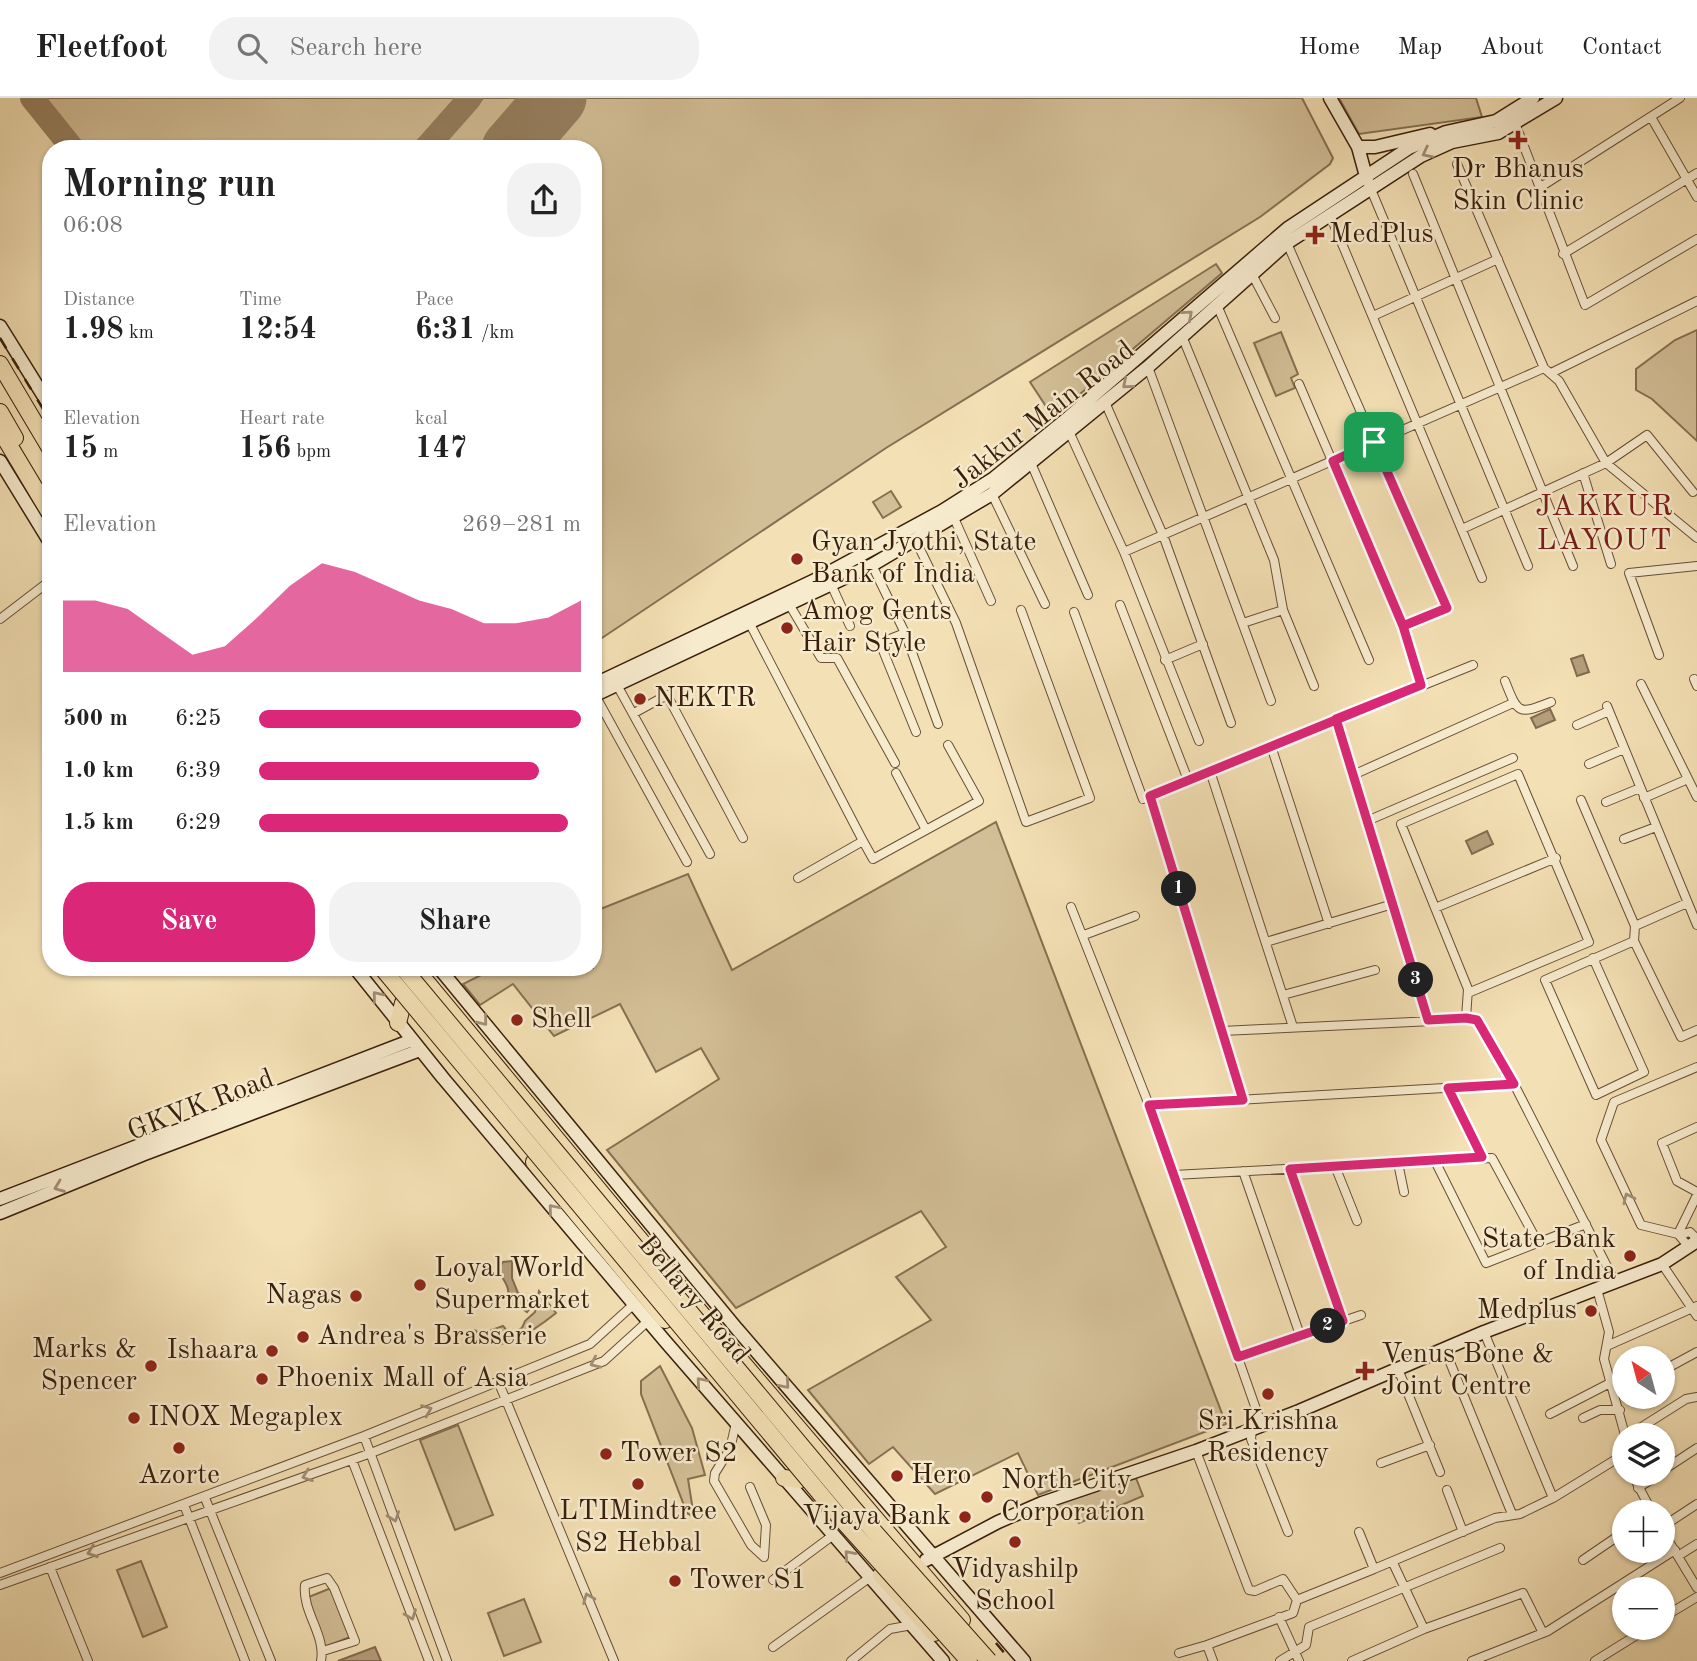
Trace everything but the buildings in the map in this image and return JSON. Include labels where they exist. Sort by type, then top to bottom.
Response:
[{"type":"highway","points":[[0,365],[42,435]]},
{"type":"highway","points":[[0,381],[42,450]]},
{"type":"highway","points":[[0,412],[42,481]]},
{"type":"highway","points":[[0,430],[42,500]]},
{"type":"highway","name":"Bellary Road","points":[[381,976],[792,1479],[959,1661]]},
{"type":"highway","name":"Bellary Road","points":[[389,976],[795,1464],[969,1661]]},
{"type":"highway","name":"Bellary Road","points":[[410,976],[846,1499],[989,1661]]},
{"type":"highway","name":"Bellary Road","points":[[422,976],[748,1370],[999,1661]]},
{"type":"highway","points":[[398,1023],[403,1003]]},
{"type":"main road","points":[[1330,98],[1358,147],[1368,181]]},
{"type":"main road","points":[[1358,147],[1375,147],[1421,134],[1440,134],[1496,121],[1533,98]]},
{"type":"main road","points":[[1368,181],[1452,142],[1494,135],[1556,98]]},
{"type":"main road","points":[[1368,181],[1440,134]]},
{"type":"main road","name":"Jakkur Main Road","points":[[602,690],[789,604],[985,485],[1105,402],[1287,243],[1330,215],[1368,181]]},
{"type":"main road","name":"Jakkur Main Road","points":[[602,688],[816,586],[831,584],[872,565],[992,494],[1031,463],[1067,426],[1288,228],[1368,181]]},
{"type":"main road","points":[[0,326],[42,394]]},
{"type":"main road","points":[[0,461],[42,529]]},
{"type":"main road","points":[[361,976],[648,1321],[736,1423],[792,1479],[832,1536],[943,1661]]},
{"type":"main road","points":[[446,976],[737,1329],[1024,1661]]},
{"type":"main road","name":"GKVK Road","points":[[0,1199],[416,1045]]},
{"type":"main road","name":"GKVK Road","points":[[0,1213],[416,1045]]},
{"type":"main road","points":[[892,1587],[932,1555],[1042,1503],[1196,1451],[1257,1427],[1484,1332],[1662,1264],[1694,1242]]},
{"type":"street","points":[[1539,188],[1680,98]]},
{"type":"street","points":[[1651,117],[1689,178],[1697,197]]},
{"type":"street","points":[[1515,123],[1563,254],[1585,305],[1697,239]]},
{"type":"street","points":[[1457,164],[1548,370],[1559,381],[1606,463],[1697,538]]},
{"type":"street","points":[[1563,254],[1697,173]]},
{"type":"street","points":[[1413,174],[1573,566]]},
{"type":"street","points":[[1368,181],[1528,566]]},
{"type":"street","points":[[1330,215],[1482,578]]},
{"type":"street","points":[[1287,243],[1447,608],[1403,626]]},
{"type":"street","points":[[1373,316],[1498,260]]},
{"type":"street","points":[[1252,274],[1275,318]]},
{"type":"street","points":[[1124,552],[1461,404],[1548,370],[1697,301]]},
{"type":"street","points":[[1217,305],[1369,660]]},
{"type":"street","points":[[1182,336],[1274,560],[1283,610],[1314,686]]},
{"type":"street","points":[[1147,367],[1205,517],[1271,701]]},
{"type":"street","points":[[1299,383],[1403,626],[1421,685]]},
{"type":"street","points":[[1105,402],[1164,535],[1231,723]]},
{"type":"street","points":[[1067,426],[1124,552],[1199,741]]},
{"type":"street","points":[[1462,529],[1606,463],[1647,435],[1693,492]]},
{"type":"street","points":[[1031,463],[1088,595]]},
{"type":"street","points":[[1583,473],[1611,564]]},
{"type":"street","points":[[992,494],[1045,604]]},
{"type":"street","points":[[954,518],[991,601]]},
{"type":"street","points":[[916,541],[956,623],[1026,822],[1090,798],[1021,610]]},
{"type":"street","points":[[872,565],[905,633],[939,724]]},
{"type":"street","points":[[1659,655],[1629,573],[1697,566]]},
{"type":"street","points":[[831,584],[850,626]]},
{"type":"street","points":[[0,619],[42,587]]},
{"type":"street","points":[[789,604],[821,658],[837,658],[895,763]]},
{"type":"street","points":[[1120,605],[1188,780]]},
{"type":"street","points":[[1242,623],[1283,610]]},
{"type":"street","points":[[1074,612],[1143,799],[1474,665]]},
{"type":"street","points":[[749,622],[873,859],[979,801],[948,745]]},
{"type":"street","points":[[905,633],[880,643],[916,732]]},
{"type":"street","points":[[1165,660],[1203,644]]},
{"type":"street","points":[[1505,681],[1513,703],[1520,710],[1527,711],[1552,702]]},
{"type":"street","points":[[1642,684],[1697,797]]},
{"type":"street","points":[[617,685],[710,854]]},
{"type":"street","points":[[634,713],[667,695],[743,838]]},
{"type":"street","points":[[1353,775],[1513,703]]},
{"type":"street","points":[[602,707],[687,862]]},
{"type":"street","points":[[1577,725],[1608,708],[1697,925]]},
{"type":"street","points":[[1336,719],[1428,1020]]},
{"type":"street","points":[[1271,746],[1329,923]]},
{"type":"street","points":[[1588,764],[1624,749]]},
{"type":"street","points":[[1367,821],[1513,758]]},
{"type":"street","points":[[1210,771],[1293,1027]]},
{"type":"street","points":[[896,773],[926,830]]},
{"type":"street","points":[[1466,1018],[1468,993],[1401,824],[1518,774],[1556,858],[1589,942],[1468,993]]},
{"type":"street","points":[[1644,798],[1688,779]]},
{"type":"street","points":[[1452,784],[1457,801]]},
{"type":"street","points":[[1606,802],[1640,788]]},
{"type":"street","points":[[1150,796],[1243,1100]]},
{"type":"street","points":[[1581,800],[1636,926],[1634,941],[1681,1037],[1697,1030]]},
{"type":"street","points":[[1624,839],[1656,827]]},
{"type":"street","points":[[798,878],[863,841]]},
{"type":"street","points":[[1435,908],[1556,858]]},
{"type":"street","points":[[1636,926],[1687,903]]},
{"type":"street","points":[[1266,942],[1393,904]]},
{"type":"street","points":[[1071,907],[1149,1105],[1238,1357],[1257,1427],[1251,1439],[1288,1532]]},
{"type":"street","points":[[1084,935],[1135,916]]},
{"type":"street","points":[[1593,958],[1644,1073],[1596,1094],[1545,980],[1593,958],[1634,941]]},
{"type":"street","points":[[1283,995],[1375,970]]},
{"type":"street","points":[[1222,1031],[1475,1019],[1514,1084],[1615,1282]]},
{"type":"street","points":[[1694,1242],[1641,1225],[1601,1140],[1614,1102],[1697,1067]]},
{"type":"street","points":[[1149,1105],[1514,1084]]},
{"type":"street","points":[[1448,1088],[1482,1157]]},
{"type":"street","points":[[1679,1235],[1697,1194],[1677,1181],[1662,1143],[1697,1127]]},
{"type":"street","points":[[1174,1175],[1482,1157],[1496,1160],[1538,1243]]},
{"type":"street","points":[[1435,1161],[1483,1262],[1489,1264],[1586,1224]]},
{"type":"street","points":[[1398,1163],[1404,1192]]},
{"type":"street","points":[[1335,1166],[1357,1222]]},
{"type":"street","points":[[1290,1169],[1343,1321]]},
{"type":"street","points":[[1243,1171],[1300,1335]]},
{"type":"street","points":[[1609,1345],[1695,1310],[1662,1264]]},
{"type":"street","points":[[1550,1413],[1612,1382],[1604,1359],[1609,1345],[1609,1332],[1597,1289]]},
{"type":"street","points":[[0,1573],[205,1498],[590,1344],[634,1304]]},
{"type":"street","points":[[1238,1357],[1361,1315]]},
{"type":"street","points":[[0,1585],[371,1453],[604,1361],[648,1321]]},
{"type":"street","points":[[1484,1332],[1553,1498]]},
{"type":"street","points":[[1444,1350],[1512,1514]]},
{"type":"street","points":[[1675,1364],[1697,1352]]},
{"type":"street","points":[[1398,1369],[1440,1472]]},
{"type":"street","points":[[499,1381],[614,1661]]},
{"type":"street","points":[[1647,1423],[1686,1399],[1697,1398]]},
{"type":"street","points":[[1583,1418],[1600,1410],[1620,1410],[1624,1423]]},
{"type":"street","points":[[736,1423],[730,1449],[715,1473],[714,1481],[751,1545],[764,1557],[766,1525],[750,1487]]},
{"type":"street","points":[[364,1436],[447,1661]]},
{"type":"street","points":[[1381,1463],[1430,1445]]},
{"type":"street","points":[[1675,1463],[1697,1448]]},
{"type":"street","points":[[1179,1653],[1293,1613],[1297,1600],[1283,1578],[1255,1591],[1249,1590],[1196,1451]]},
{"type":"street","points":[[352,1460],[429,1661]]},
{"type":"street","points":[[1297,1600],[1553,1498],[1612,1461]]},
{"type":"street","points":[[1641,1486],[1638,1488],[1644,1500]]},
{"type":"street","points":[[1447,1490],[1463,1532]]},
{"type":"street","points":[[205,1498],[271,1661]]},
{"type":"street","points":[[1675,1520],[1697,1504]]},
{"type":"street","points":[[184,1505],[246,1661]]},
{"type":"street","points":[[1359,1532],[1374,1569]]},
{"type":"street","points":[[773,1580],[832,1536]]},
{"type":"street","points":[[1583,1560],[1612,1540]]},
{"type":"street","points":[[1472,1661],[1543,1633],[1677,1553],[1697,1544]]},
{"type":"street","points":[[1280,1661],[1298,1657],[1306,1645],[1309,1627],[1500,1548]]},
{"type":"street","points":[[1675,1550],[1697,1588]]},
{"type":"street","points":[[1393,1563],[1424,1629]]},
{"type":"street","points":[[50,1567],[88,1661]]},
{"type":"street","points":[[321,1661],[323,1651],[304,1597],[305,1585],[327,1578],[334,1588],[355,1641],[323,1651]]},
{"type":"street","points":[[773,1647],[869,1578]]},
{"type":"street","points":[[1352,1661],[1424,1629],[1523,1592],[1543,1633]]},
{"type":"street","points":[[1675,1610],[1697,1597]]},
{"type":"street","points":[[1279,1617],[1298,1657]]},
{"type":"street","points":[[851,1661],[890,1629],[912,1625]]},
{"type":"street","points":[[1595,1661],[1629,1640]]},
{"type":"street","points":[[1208,1645],[1213,1661]]},
{"type":"shaded area","points":[[41,98],[456,98],[419,140],[74,140]]},
{"type":"shaded area","points":[[483,98],[537,98],[501,140],[446,140]]},
{"type":"shaded area","points":[[574,98],[1302,98],[1333,158],[1330,164],[1260,217],[886,448],[602,638],[602,140],[538,140]]},
{"type":"shaded area","points":[[1339,98],[1476,98],[1482,117],[1359,134]]},
{"type":"shaded area","points":[[1216,264],[1222,273],[1053,417],[1030,382]]},
{"type":"shaded area","points":[[1697,330],[1697,441],[1652,399],[1636,390],[1636,369],[1675,340]]},
{"type":"shaded area","points":[[1281,332],[1298,374],[1291,378],[1295,388],[1276,396],[1254,343]]},
{"type":"shaded area","points":[[891,491],[901,507],[883,518],[873,502]]},
{"type":"shaded area","points":[[1583,655],[1589,672],[1577,676],[1571,659]]},
{"type":"shaded area","points":[[1550,709],[1555,720],[1536,728],[1531,718]]},
{"type":"shaded area","points":[[996,822],[1226,1424],[1038,1495],[1018,1453],[935,1494],[893,1447],[869,1464],[808,1390],[931,1320],[896,1277],[946,1247],[921,1211],[736,1308],[607,1150],[719,1079],[701,1048],[656,1072],[620,1004],[554,1036],[513,984],[480,1005],[463,984],[479,976],[602,976],[602,908],[688,874],[732,970]]},
{"type":"shaded area","points":[[1487,831],[1493,844],[1472,854],[1466,841]]},
{"type":"shaded area","points":[[512,1261],[512,1278],[518,1293],[525,1296],[530,1308],[527,1312],[519,1306],[513,1307],[507,1299],[507,1286],[498,1269],[503,1262]]},
{"type":"shaded area","points":[[539,1291],[556,1313],[514,1340],[502,1344],[482,1341],[476,1331],[481,1334],[503,1326],[510,1334],[522,1328],[535,1312]]},
{"type":"shaded area","points":[[660,1366],[692,1428],[705,1475],[688,1479],[694,1517],[687,1513],[641,1394],[641,1381]]},
{"type":"shaded area","points":[[458,1425],[493,1515],[455,1530],[420,1440]]},
{"type":"shaded area","points":[[1136,1478],[1143,1496],[1079,1523],[1069,1508],[1060,1514],[1054,1505]]},
{"type":"shaded area","points":[[141,1561],[167,1627],[143,1637],[117,1570]]},
{"type":"shaded area","points":[[331,1588],[350,1637],[325,1647],[306,1598]]},
{"type":"shaded area","points":[[524,1599],[541,1642],[504,1656],[488,1613]]},
{"type":"shaded area","points":[[375,1647],[381,1661],[338,1661]]},
{"type":"taxiway","points":[[32,98],[66,140]]},
{"type":"taxiway","points":[[433,140],[470,98]]},
{"type":"runway","points":[[520,140],[556,98]]},
{"type":"railway","points":[[0,338],[42,407]]},
{"type":"railway","points":[[996,1643],[1011,1661]]},
{"type":"place","name":"Dr Bhanus Skin Clinic","points":[[1518,140]]},
{"type":"place","name":"MedPlus","points":[[1315,235]]},
{"type":"place","name":"Gyan Jyothi, State Bank of India","points":[[797,559]]},
{"type":"place","name":"Amog Gents Hair Style","points":[[787,628]]},
{"type":"place","name":"NEKTR","points":[[640,699]]},
{"type":"place","name":"Shell","points":[[517,1020]]},
{"type":"place","name":"State Bank of India","points":[[1630,1256]]},
{"type":"place","name":"Loyal World Supermarket","points":[[420,1285]]},
{"type":"place","name":"Nagas","points":[[356,1296]]},
{"type":"place","name":"Medplus","points":[[1591,1311]]},
{"type":"place","name":"Andrea's Brasserie","points":[[303,1337]]},
{"type":"place","name":"Ishaara","points":[[272,1351]]},
{"type":"place","name":"Marks & Spencer","points":[[151,1366]]},
{"type":"place","name":"Venus Bone & Joint Centre","points":[[1365,1371]]},
{"type":"place","name":"Phoenix Mall of Asia","points":[[262,1379]]},
{"type":"place","name":"Sri Krishna Residency","points":[[1268,1394]]},
{"type":"place","name":"INOX Megaplex","points":[[134,1418]]},
{"type":"place","name":"Azorte","points":[[179,1448]]},
{"type":"place","name":"Tower S2","points":[[606,1454]]},
{"type":"place","name":"Hero","points":[[897,1476]]},
{"type":"place","name":"LTIMindtree S2 Hebbal","points":[[638,1484]]},
{"type":"place","name":"North City Corporation","points":[[987,1497]]},
{"type":"place","name":"Vijaya Bank","points":[[965,1517]]},
{"type":"place","name":"Vidyashilp School","points":[[1015,1542]]},
{"type":"place","name":"Tower S1","points":[[675,1581]]},
{"type":"district","name":"JAKKUR LAYOUT","points":[[1605,524]]},
{"type":"route","points":[[1374,442],[1333,461],[1403,626],[1421,685],[1336,719],[1150,796],[1243,1100],[1149,1105],[1238,1357],[1343,1321],[1290,1169],[1482,1157],[1448,1088],[1514,1084],[1477,1020],[1428,1020],[1336,719],[1421,685],[1403,626],[1447,608],[1374,442]]}]
